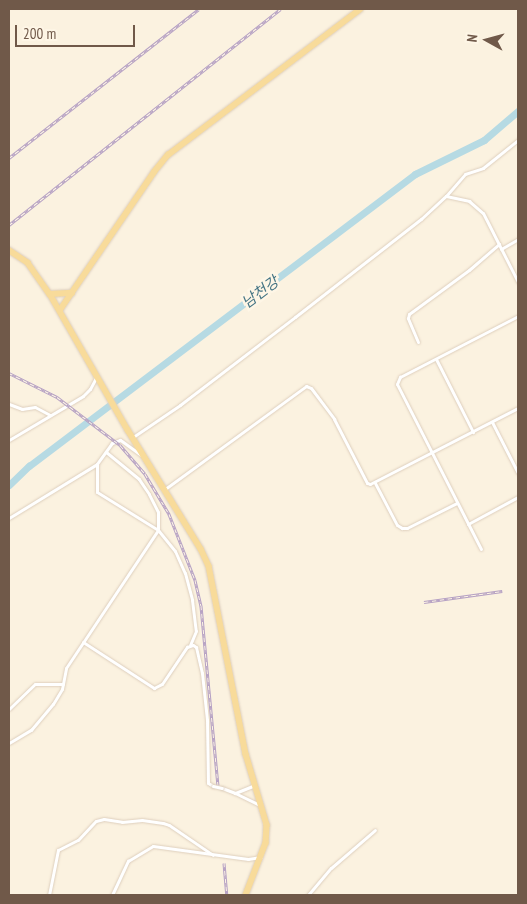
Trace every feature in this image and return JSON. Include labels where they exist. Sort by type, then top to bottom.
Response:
[{"type":"main road","points":[[60,310],[144,185],[168,155],[360,9]]},
{"type":"main road","points":[[9,250],[28,263],[50,294],[132,437],[201,549],[209,566],[246,754],[268,831],[261,857],[246,895]]},
{"type":"main road","points":[[50,294],[72,293]]},
{"type":"street","points":[[132,437],[180,405],[428,213],[465,174],[483,168],[518,140]]},
{"type":"street","points":[[446,196],[469,201],[483,214],[518,282]]},
{"type":"street","points":[[501,249],[518,239]]},
{"type":"street","points":[[418,342],[408,318],[409,314],[469,270],[499,244]]},
{"type":"street","points":[[481,549],[397,384],[400,377],[518,316]]},
{"type":"street","points":[[436,358],[473,432]]},
{"type":"street","points":[[9,440],[83,396],[90,389],[98,375]]},
{"type":"street","points":[[165,489],[306,386],[311,388],[334,419],[367,483],[375,483],[518,408]]},
{"type":"street","points":[[9,404],[22,409],[35,407],[50,415]]},
{"type":"street","points":[[492,422],[518,474]]},
{"type":"street","points":[[9,518],[97,464],[112,443],[120,440],[145,458]]},
{"type":"street","points":[[9,743],[37,725],[53,704],[63,684],[66,668],[158,530],[158,512],[139,479],[106,452]]},
{"type":"street","points":[[84,642],[154,688],[162,684],[190,645],[196,631],[185,573],[175,551],[158,530],[97,492],[97,464]]},
{"type":"street","points":[[375,483],[397,525],[402,528],[406,528],[456,503]]},
{"type":"street","points":[[468,524],[518,497]]},
{"type":"street","points":[[190,645],[196,647],[202,673],[207,720],[208,783],[262,806]]},
{"type":"street","points":[[9,709],[35,684],[63,684]]},
{"type":"street","points":[[235,793],[256,785]]},
{"type":"street","points":[[49,895],[58,850],[78,840],[91,823],[104,819],[122,822],[142,820],[169,825],[212,855]]},
{"type":"street","points":[[308,895],[331,868],[375,830]]},
{"type":"street","points":[[112,895],[128,861],[144,849],[153,846],[248,859],[261,857]]},
{"type":"waterway","name":"남천강","points":[[9,485],[29,466],[415,174],[484,140],[518,111]]},
{"type":"railway","points":[[9,158],[199,9]]},
{"type":"railway","points":[[9,225],[281,9]]},
{"type":"railway","points":[[9,373],[57,397],[120,445],[145,474],[169,514],[195,580],[201,606],[218,785]]},
{"type":"railway","points":[[424,602],[502,591]]},
{"type":"railway","points":[[224,863],[227,895]]}]
